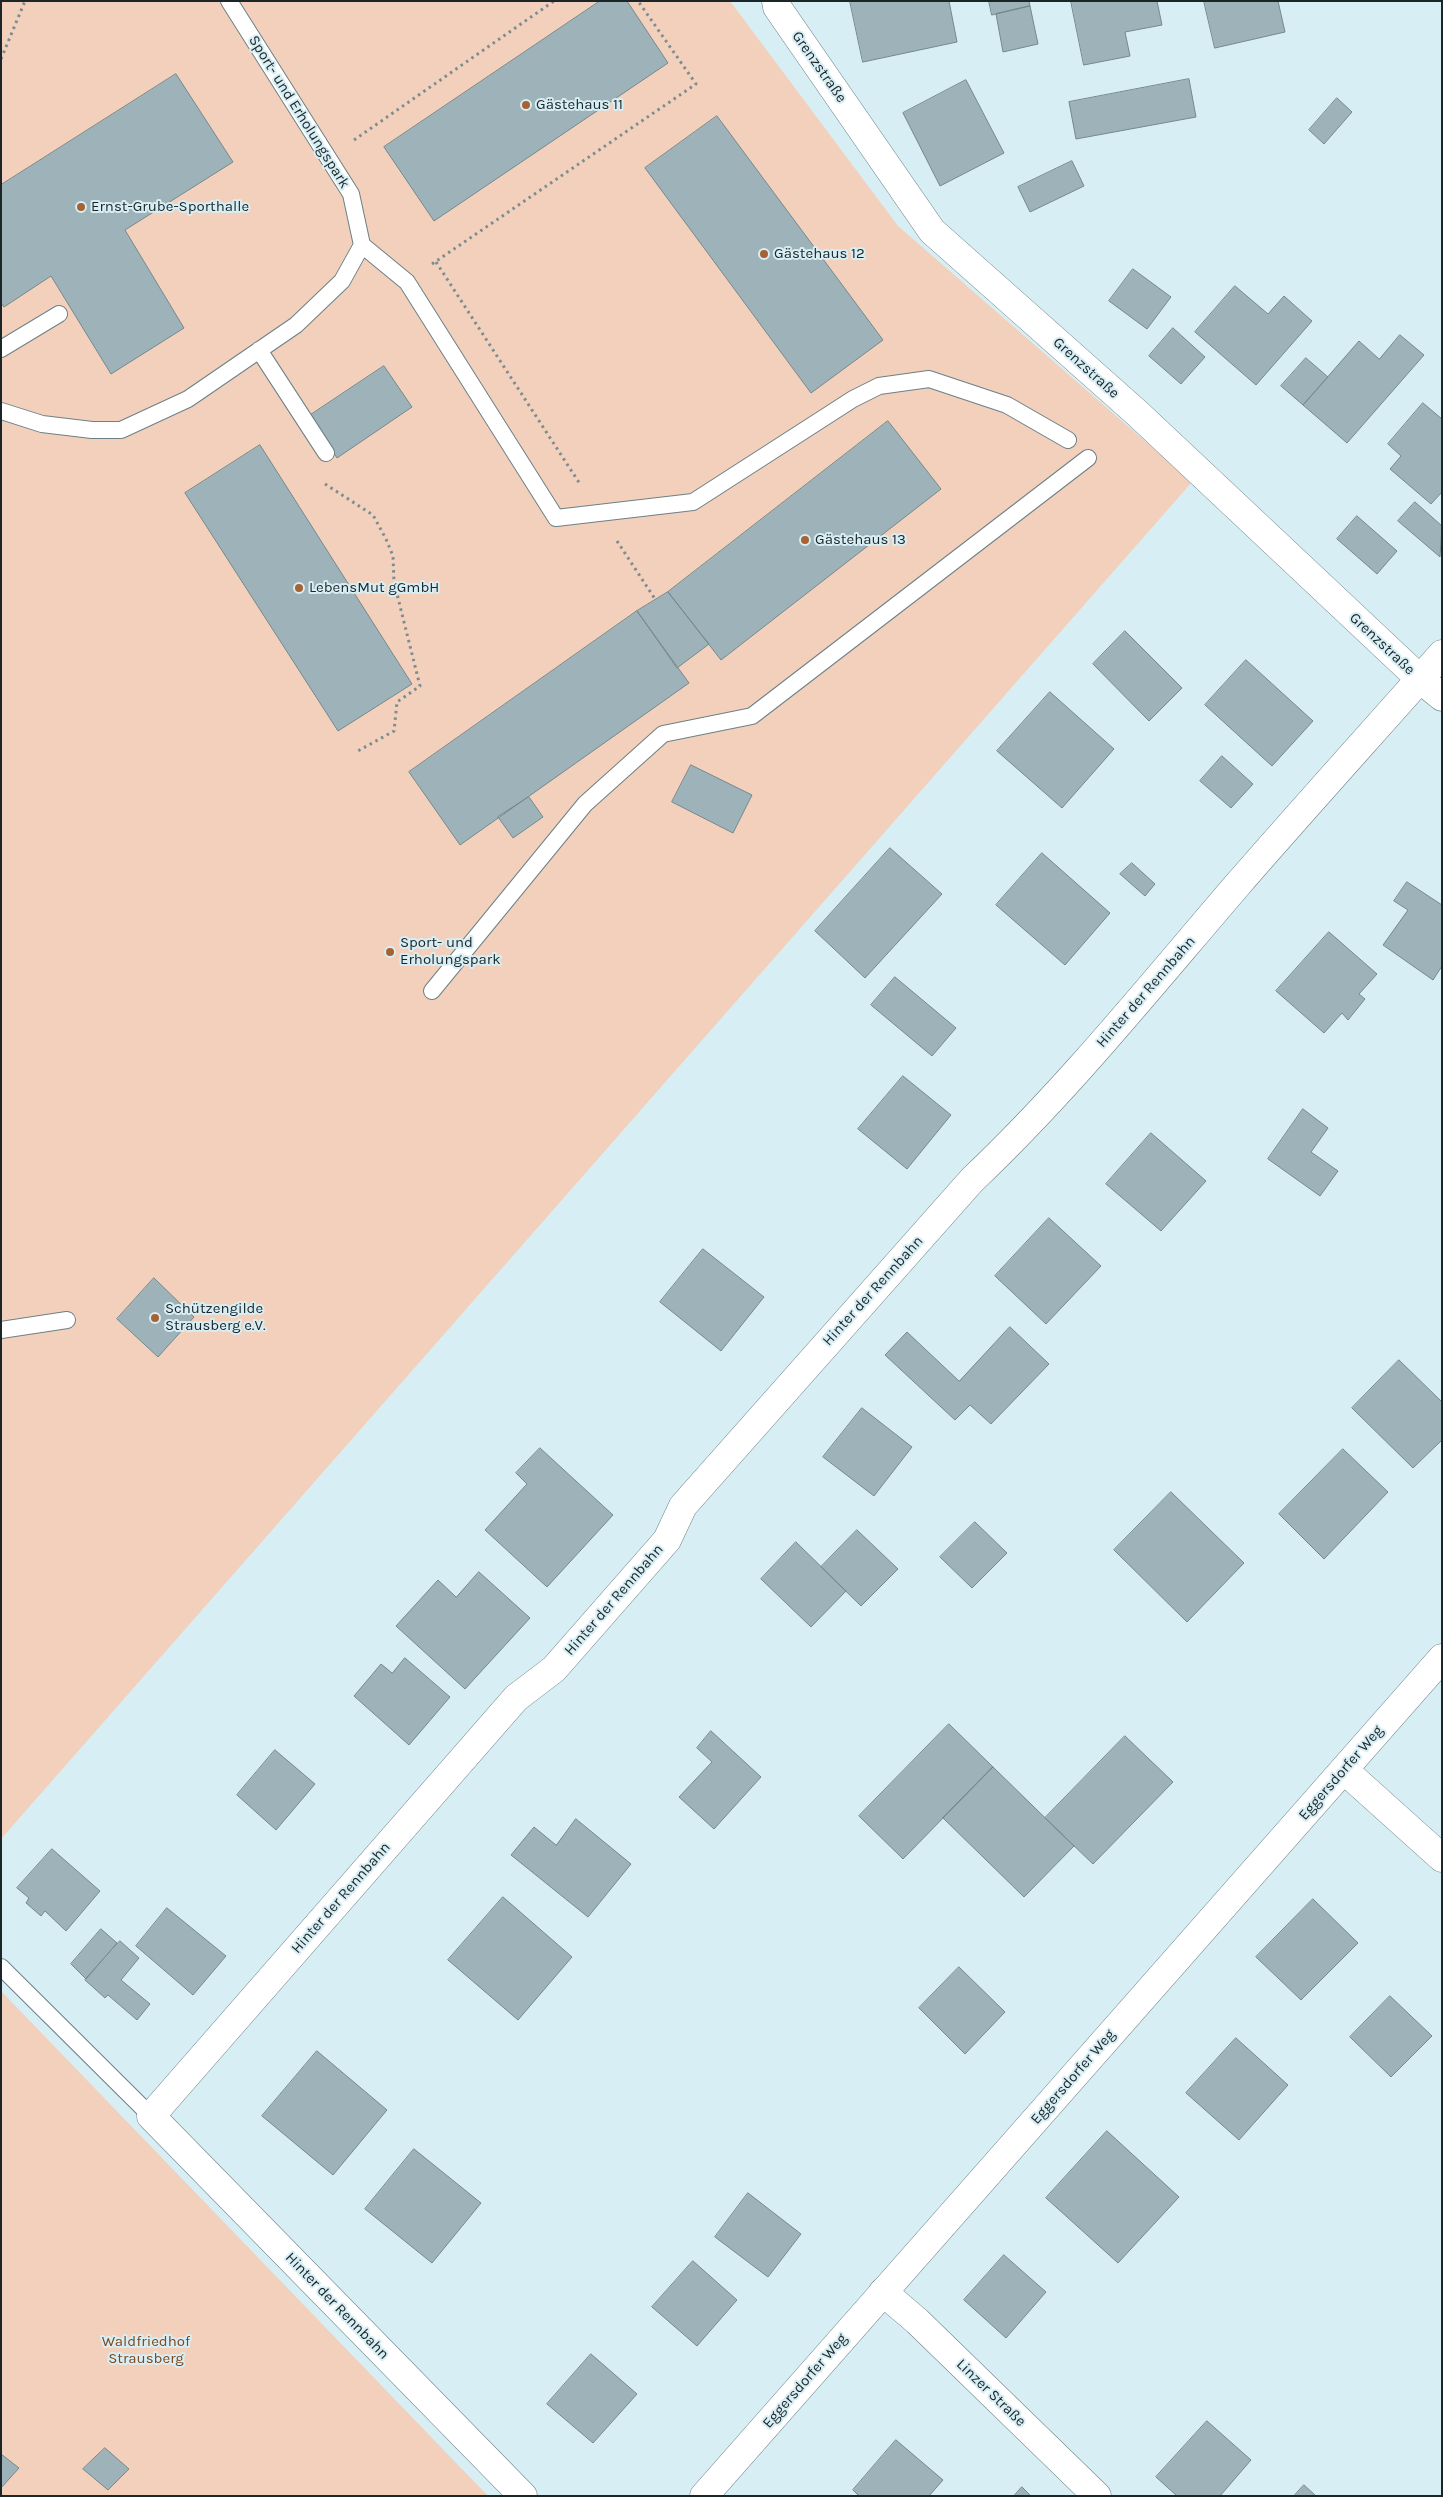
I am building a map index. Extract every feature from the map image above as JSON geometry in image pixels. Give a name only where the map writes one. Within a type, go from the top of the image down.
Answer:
[{"type":"street","name":"Grenzstraße","points":[[776,1],[777,7],[932,231],[1137,413],[1420,679],[1442,697]]},
{"type":"street","name":"Hinter der Rennbahn","points":[[523,2496],[151,2116],[516,1698],[554,1669],[666,1540],[683,1506],[972,1180],[1024,1130],[1157,982],[1238,884],[1442,654]]},
{"type":"street","name":"Eggersdorfer Weg","points":[[704,2496],[1442,1658]]},
{"type":"street","points":[[1344,1770],[1442,1858]]},
{"type":"street","name":"Linzer Straße","points":[[883,2292],[917,2321],[1097,2496]]},
{"type":"lane","name":"Sport- und Erholungspark","points":[[229,1],[351,194],[362,245]]},
{"type":"lane","points":[[1,411],[42,424],[92,430],[121,430],[188,399],[296,325],[342,281],[362,245],[407,282],[556,518],[693,502],[853,399],[879,386],[909,381],[929,379],[1007,405],[1068,440]]},
{"type":"lane","points":[[1,349],[59,314]]},
{"type":"lane","points":[[259,350],[326,453]]},
{"type":"lane","points":[[432,991],[585,804],[663,734],[752,716],[1088,458]]},
{"type":"lane","points":[[1,1330],[66,1320]]},
{"type":"lane","points":[[1,1967],[151,2116]]},
{"type":"path","points":[[1,59],[25,1]]},
{"type":"path","points":[[328,157],[554,1]]},
{"type":"path","points":[[407,282],[696,84],[638,1]]},
{"type":"path","points":[[436,262],[539,421]]},
{"type":"path","points":[[320,478],[325,485],[373,514],[386,539],[393,556],[394,582],[420,686],[397,702],[394,731],[356,752]]},
{"type":"green space","name":"Sport- und Erholungspark","points":[[1,1],[730,1],[898,226],[1192,482],[1,1839]]},
{"type":"green space","name":"Waldfriedhof Strausberg","points":[[1,1991],[488,2496],[1,2496]]},
{"type":"building","name":"Gästehaus 11","points":[[600,1],[627,1],[668,63],[434,221],[384,147]]},
{"type":"building","points":[[850,1],[949,1],[957,42],[863,62]]},
{"type":"building","points":[[989,1],[1029,1],[1030,6],[992,15]]},
{"type":"building","points":[[1071,1],[1157,1],[1162,25],[1125,32],[1130,56],[1084,65]]},
{"type":"building","points":[[1204,1],[1278,1],[1285,32],[1215,48]]},
{"type":"building","points":[[1030,6],[1038,44],[1003,52],[996,14]]},
{"type":"building","name":"Ernst-Grube-Sporthalle","points":[[176,74],[233,162],[125,230],[184,328],[111,374],[51,276],[4,307],[1,303],[1,185]]},
{"type":"building","points":[[1189,79],[1196,117],[1076,139],[1069,102]]},
{"type":"building","points":[[966,80],[1004,153],[940,186],[903,113]]},
{"type":"building","points":[[1337,98],[1352,112],[1324,144],[1309,130]]},
{"type":"building","name":"Gästehaus 12","points":[[717,116],[883,340],[811,393],[645,168]]},
{"type":"building","points":[[1072,161],[1084,186],[1030,212],[1018,187]]},
{"type":"building","points":[[1133,269],[1171,297],[1147,329],[1109,301]]},
{"type":"building","points":[[1235,286],[1268,314],[1284,296],[1312,321],[1256,385],[1195,332]]},
{"type":"building","points":[[1173,328],[1205,357],[1181,384],[1149,356]]},
{"type":"building","points":[[1400,335],[1424,355],[1347,443],[1303,405],[1359,341],[1379,359]]},
{"type":"building","points":[[1306,358],[1328,377],[1303,405],[1281,386]]},
{"type":"building","points":[[384,366],[412,407],[337,458],[309,416]]},
{"type":"building","points":[[1423,403],[1442,419],[1442,492],[1431,504],[1390,469],[1401,456],[1388,444]]},
{"type":"building","name":"Gästehaus 13","points":[[888,421],[941,489],[721,660],[668,592]]},
{"type":"building","name":"LebensMut gGmbH","points":[[260,445],[412,684],[338,731],[185,493]]},
{"type":"building","points":[[1415,502],[1442,526],[1440,557],[1398,521]]},
{"type":"building","points":[[1357,516],[1397,551],[1377,574],[1337,539]]},
{"type":"building","points":[[668,592],[709,644],[677,668],[637,611]]},
{"type":"building","points":[[637,611],[689,683],[460,845],[409,772]]},
{"type":"building","points":[[1125,631],[1182,688],[1149,721],[1093,664]]},
{"type":"building","points":[[1246,660],[1313,721],[1272,766],[1205,705]]},
{"type":"building","points":[[1050,692],[1114,749],[1062,808],[997,751]]},
{"type":"building","points":[[1222,756],[1253,784],[1231,808],[1200,781]]},
{"type":"building","points":[[691,765],[752,795],[733,833],[672,802]]},
{"type":"building","points":[[529,797],[543,817],[513,838],[498,817]]},
{"type":"building","points":[[890,848],[942,894],[865,978],[815,931]]},
{"type":"building","points":[[1042,853],[1110,913],[1065,965],[996,905]]},
{"type":"building","points":[[1132,863],[1155,884],[1145,896],[1120,874]]},
{"type":"building","points":[[1407,882],[1442,905],[1442,966],[1433,980],[1383,945],[1408,910],[1394,901]]},
{"type":"building","points":[[1329,932],[1377,974],[1359,994],[1365,999],[1348,1020],[1342,1013],[1324,1033],[1276,991]]},
{"type":"building","points":[[895,977],[956,1028],[932,1056],[871,1005]]},
{"type":"building","points":[[903,1076],[951,1115],[907,1169],[858,1129]]},
{"type":"building","points":[[1303,1109],[1328,1128],[1311,1152],[1338,1171],[1320,1196],[1268,1159]]},
{"type":"building","points":[[1151,1133],[1206,1181],[1161,1231],[1106,1184]]},
{"type":"building","points":[[1049,1218],[1101,1266],[1046,1324],[995,1276]]},
{"type":"building","points":[[703,1249],[764,1297],[721,1351],[660,1302]]},
{"type":"building","name":"Schützengilde Strausberg e.V.","points":[[154,1278],[194,1317],[158,1357],[117,1319]]},
{"type":"building","points":[[1010,1327],[1049,1364],[991,1424],[970,1405],[955,1420],[885,1355],[907,1332],[959,1381]]},
{"type":"building","points":[[1399,1360],[1442,1402],[1442,1440],[1413,1468],[1352,1408]]},
{"type":"building","points":[[862,1408],[912,1447],[874,1496],[823,1457]]},
{"type":"building","points":[[540,1448],[613,1515],[547,1587],[485,1530],[527,1484],[516,1473]]},
{"type":"building","points":[[1343,1449],[1388,1492],[1324,1559],[1279,1514]]},
{"type":"building","points":[[1171,1492],[1244,1563],[1187,1622],[1114,1550]]},
{"type":"building","points":[[975,1522],[1007,1553],[972,1588],[940,1557]]},
{"type":"building","points":[[857,1530],[898,1569],[861,1606],[821,1567]]},
{"type":"building","points":[[796,1542],[846,1591],[811,1627],[761,1579]]},
{"type":"building","points":[[479,1572],[530,1618],[465,1689],[396,1626],[438,1580],[456,1597]]},
{"type":"building","points":[[405,1658],[450,1697],[409,1745],[354,1696],[381,1664],[392,1673]]},
{"type":"building","points":[[949,1724],[993,1767],[903,1859],[859,1816]]},
{"type":"building","points":[[711,1731],[761,1777],[714,1829],[679,1797],[712,1762],[697,1748]]},
{"type":"building","points":[[1125,1736],[1173,1782],[1093,1864],[1045,1818]]},
{"type":"building","points":[[275,1750],[315,1784],[276,1830],[237,1795]]},
{"type":"building","points":[[993,1767],[1074,1846],[1024,1897],[943,1818]]},
{"type":"building","points":[[576,1819],[631,1864],[588,1917],[511,1855],[534,1827],[556,1845]]},
{"type":"building","points":[[52,1849],[100,1891],[66,1931],[45,1911],[41,1916],[26,1903],[29,1898],[17,1888]]},
{"type":"building","points":[[503,1897],[572,1957],[518,2020],[448,1960]]},
{"type":"building","points":[[1313,1899],[1358,1943],[1301,2000],[1256,1957]]},
{"type":"building","points":[[167,1908],[226,1956],[193,1995],[136,1946]]},
{"type":"building","points":[[101,1929],[117,1943],[86,1979],[71,1964]]},
{"type":"building","points":[[120,1941],[139,1958],[121,1980],[150,2004],[137,2020],[108,1995],[105,1998],[85,1980]]},
{"type":"building","points":[[959,1967],[1005,2012],[965,2054],[919,2008]]},
{"type":"building","points":[[1390,1996],[1432,2036],[1391,2077],[1350,2037]]},
{"type":"building","points":[[1236,2038],[1288,2085],[1239,2140],[1186,2093]]},
{"type":"building","points":[[317,2051],[387,2110],[333,2175],[262,2116]]},
{"type":"building","points":[[1107,2131],[1179,2197],[1118,2263],[1046,2198]]},
{"type":"building","points":[[414,2149],[481,2203],[432,2263],[365,2209]]},
{"type":"building","points":[[748,2193],[801,2234],[768,2277],[715,2237]]},
{"type":"building","points":[[1004,2255],[1046,2292],[1006,2338],[964,2300]]},
{"type":"building","points":[[693,2261],[737,2300],[697,2346],[652,2307]]},
{"type":"building","points":[[591,2354],[637,2394],[593,2443],[547,2404]]},
{"type":"building","points":[[1207,2421],[1251,2460],[1220,2496],[1177,2496],[1156,2477]]},
{"type":"building","points":[[896,2440],[943,2480],[929,2496],[859,2496],[853,2490]]},
{"type":"building","points":[[105,2448],[129,2469],[108,2490],[83,2469]]},
{"type":"building","points":[[1,2454],[19,2468],[1,2488]]},
{"type":"building","points":[[1304,2485],[1316,2496],[1294,2496]]},
{"type":"building","points":[[1022,2487],[1031,2496],[1014,2496]]},
{"type":"place","name":"Gästehaus 11","points":[[526,105]]},
{"type":"place","name":"Ernst-Grube-Sporthalle","points":[[81,207]]},
{"type":"place","name":"Gästehaus 12","points":[[764,254]]},
{"type":"place","name":"Gästehaus 13","points":[[805,540]]},
{"type":"place","name":"LebensMut gGmbH","points":[[299,588]]},
{"type":"place","name":"Sport- und Erholungspark","points":[[390,952]]},
{"type":"place","name":"Schützengilde Strausberg e.V.","points":[[155,1318]]}]
